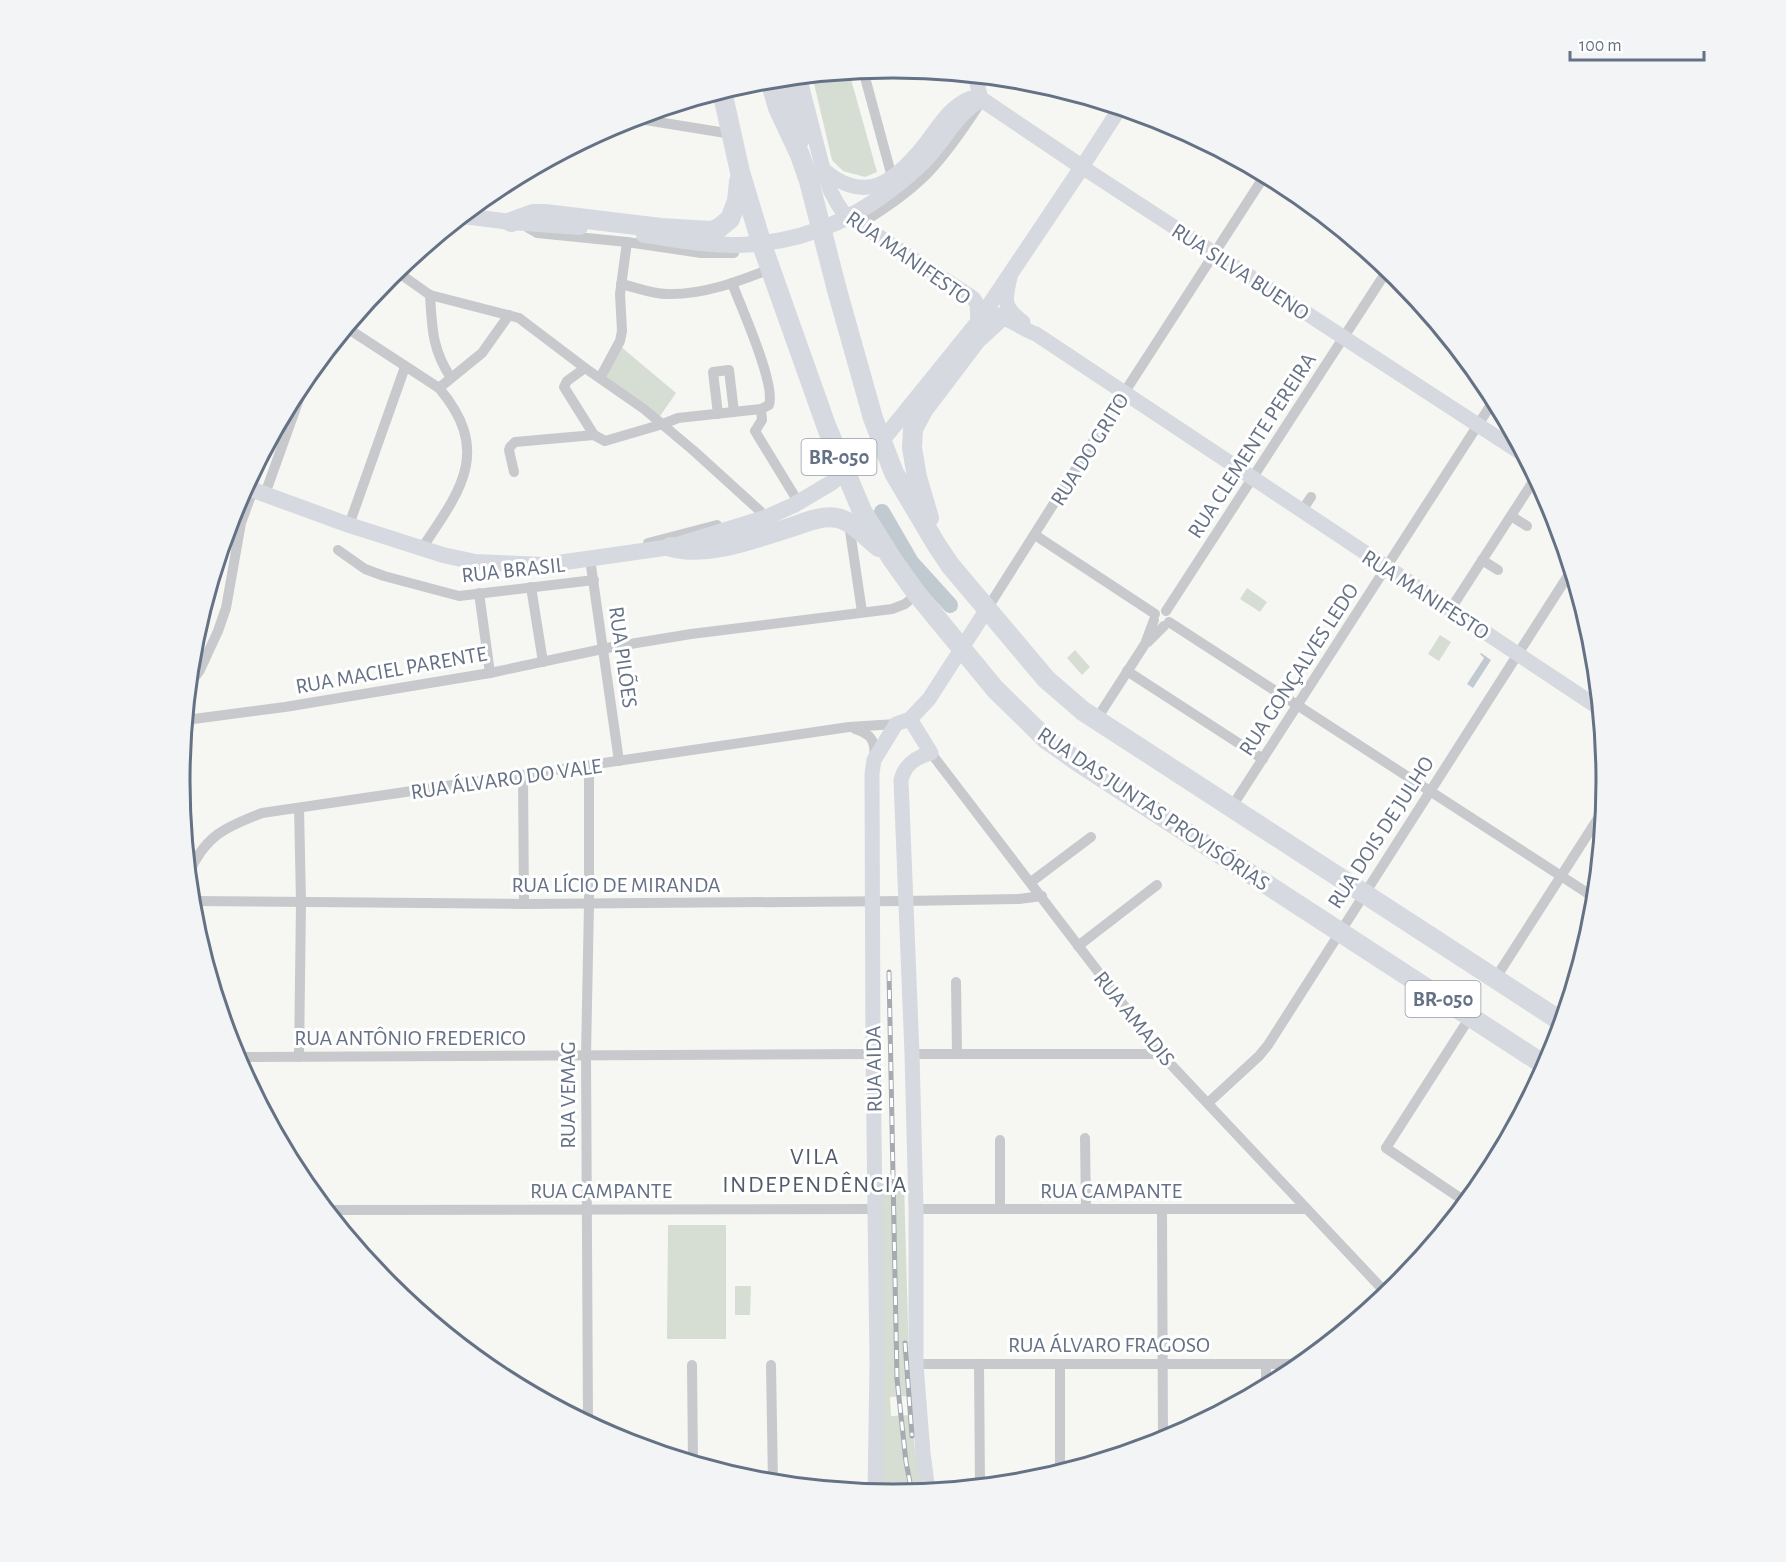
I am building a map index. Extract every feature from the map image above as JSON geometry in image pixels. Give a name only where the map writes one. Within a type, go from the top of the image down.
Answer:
[{"type":"highway","name":"RUA DAS JUNTAS PROVISÓRIAS","points":[[791,86],[801,155],[873,418],[894,473],[936,544],[984,614],[1046,679],[1096,720],[1232,808],[1361,898],[1555,1017]]},
{"type":"highway","name":"RUA DAS JUNTAS PROVISÓRIAS","points":[[773,89],[778,108],[801,155]]},
{"type":"highway","name":"RUA DAS JUNTAS PROVISÓRIAS","points":[[724,99],[740,172],[760,240],[827,428],[858,501],[892,559],[917,594],[966,643],[1016,711],[1052,744],[1342,927],[1470,1017],[1537,1061]]},
{"type":"highway","points":[[521,223],[533,214],[545,214],[661,228],[711,231],[725,224],[734,211],[740,172]]},
{"type":"highway","points":[[936,544],[917,477],[912,448],[913,429],[923,410],[976,340],[1001,317]]},
{"type":"highway","points":[[671,547],[688,551],[703,550],[757,538],[829,517],[849,524],[892,559]]},
{"type":"main road","points":[[977,83],[981,99]]},
{"type":"main road","name":"RUA MANIFESTO","points":[[801,84],[823,170],[843,212],[973,298],[977,304],[977,324]]},
{"type":"main road","points":[[823,170],[839,182],[849,186],[861,189],[872,188],[892,177],[912,160],[953,109],[971,98],[981,99]]},
{"type":"main road","points":[[473,217],[580,227],[687,241],[738,245],[766,243],[808,233],[854,215],[884,197],[924,162],[962,113],[981,99]]},
{"type":"main road","name":"RUA SILVA BUENO","points":[[981,99],[1511,447]]},
{"type":"main road","points":[[255,490],[349,525],[443,555],[475,562],[511,565],[544,566],[671,547],[765,518],[794,505],[831,483],[874,448],[889,432],[977,324],[1116,114]]},
{"type":"main road","name":"RUA MANIFESTO","points":[[1010,277],[1006,306],[1036,334]]},
{"type":"main road","name":"RUA MANIFESTO","points":[[977,324],[987,318],[1001,317],[1036,334],[1591,703]]},
{"type":"main road","name":"RUA DO GRITO","points":[[903,722],[923,707],[935,692],[984,614]]},
{"type":"main road","name":"RUA AMADIS","points":[[903,722],[931,753]]},
{"type":"main road","name":"RUA AIDA","points":[[875,1483],[877,1364],[872,789],[874,760],[903,722]]},
{"type":"main road","name":"RUA AIDA","points":[[927,1483],[922,1453],[916,1364],[916,1209],[901,780],[905,768],[917,758],[931,753]]},
{"type":"street","points":[[865,79],[892,177]]},
{"type":"street","points":[[860,224],[892,204],[926,175],[958,136],[981,99]]},
{"type":"street","points":[[652,121],[732,134]]},
{"type":"street","name":"RUA DO GRITO","points":[[984,614],[1261,182]]},
{"type":"street","points":[[521,223],[537,233],[627,242],[701,253],[740,253],[750,250],[760,240]]},
{"type":"street","points":[[600,378],[620,341],[622,331],[621,284],[627,242]]},
{"type":"street","points":[[621,284],[664,294],[700,292],[732,284],[770,269]]},
{"type":"street","points":[[404,276],[430,295],[519,318],[663,424],[760,511]]},
{"type":"street","name":"RUA CLEMENTE PEREIRA","points":[[1096,720],[1383,278]]},
{"type":"street","points":[[585,368],[567,381],[564,387],[596,436],[605,441],[678,418],[761,409],[769,405],[770,391],[758,351],[732,284]]},
{"type":"street","points":[[430,295],[434,344],[438,358],[451,378]]},
{"type":"street","points":[[439,388],[482,353],[509,315]]},
{"type":"street","points":[[352,332],[439,388],[459,418],[466,441],[467,465],[460,487],[422,548]]},
{"type":"street","points":[[349,525],[405,367]]},
{"type":"street","points":[[718,414],[713,372],[729,370],[734,412]]},
{"type":"street","name":"RUA GONÇALVES LEDO","points":[[1232,808],[1489,408]]},
{"type":"street","points":[[761,409],[762,420],[755,431],[794,495]]},
{"type":"street","points":[[514,472],[509,450],[515,442],[596,436]]},
{"type":"street","points":[[199,671],[226,608],[241,523],[276,443]]},
{"type":"street","points":[[621,555],[633,548],[760,511],[823,480],[839,486],[858,501]]},
{"type":"street","points":[[1450,610],[1531,485]]},
{"type":"street","points":[[1301,512],[1311,497]]},
{"type":"street","points":[[1511,516],[1527,526]]},
{"type":"street","points":[[849,524],[862,612]]},
{"type":"street","points":[[1035,536],[1587,893]]},
{"type":"street","name":"RUA BRASIL","points":[[338,550],[365,569],[459,596],[594,580]]},
{"type":"street","name":"RUA PILÕES","points":[[590,559],[619,761]]},
{"type":"street","points":[[1482,560],[1498,570]]},
{"type":"street","name":"RUA DOIS DE JULHO","points":[[1208,1103],[1268,1045],[1566,579]]},
{"type":"street","points":[[531,587],[543,662]]},
{"type":"street","points":[[479,593],[490,672]]},
{"type":"street","name":"RUA MACIEL PARENTE","points":[[193,719],[285,707],[490,672],[691,634],[899,607],[917,594]]},
{"type":"street","points":[[1128,671],[1263,759]]},
{"type":"street","name":"RUA ÁLVARO DO VALE","points":[[195,862],[204,845],[223,829],[262,813],[903,722]]},
{"type":"street","points":[[849,728],[866,733],[870,737],[875,747],[874,760]]},
{"type":"street","name":"RUA AMADIS","points":[[931,753],[1161,1054],[1380,1287]]},
{"type":"street","name":"RUA VEMAG","points":[[588,1415],[586,1055],[589,767]]},
{"type":"street","points":[[523,776],[524,904]]},
{"type":"street","points":[[299,808],[301,902],[299,1057]]},
{"type":"street","points":[[1495,979],[1594,824]]},
{"type":"street","points":[[1031,882],[1091,837]]},
{"type":"street","points":[[1078,946],[1157,885]]},
{"type":"street","name":"RUA LÍCIO DE MIRANDA","points":[[201,901],[524,904],[905,901],[1019,899],[1042,896]]},
{"type":"street","points":[[956,982],[957,1054]]},
{"type":"street","points":[[1459,1198],[1386,1148],[1470,1017]]},
{"type":"street","name":"RUA ANTÔNIO FREDERICO","points":[[247,1057],[873,1054]]},
{"type":"street","points":[[912,1054],[1161,1054]]},
{"type":"street","points":[[1085,1138],[1086,1209]]},
{"type":"street","points":[[1000,1140],[1000,1209]]},
{"type":"street","name":"RUA CAMPANTE","points":[[336,1210],[875,1209]]},
{"type":"street","name":"RUA CAMPANTE","points":[[916,1209],[1305,1209]]},
{"type":"street","points":[[1162,1209],[1163,1430]]},
{"type":"street","name":"RUA ÁLVARO FRAGOSO","points":[[916,1364],[1287,1364]]},
{"type":"street","points":[[979,1364],[980,1478]]},
{"type":"street","points":[[1266,1364],[1266,1377]]},
{"type":"street","points":[[692,1365],[693,1455]]},
{"type":"street","points":[[771,1365],[772,1473]]},
{"type":"street","points":[[1060,1365],[1060,1463]]},
{"type":"shaded area","points":[[851,80],[877,172],[865,177],[843,171],[832,160],[814,83]]},
{"type":"shaded area","points":[[620,346],[676,393],[658,419],[601,378]]},
{"type":"shaded area","points":[[1247,588],[1267,602],[1260,612],[1240,599]]},
{"type":"shaded area","points":[[1440,635],[1451,642],[1439,661],[1428,654]]},
{"type":"shaded area","points":[[1075,650],[1090,667],[1082,675],[1067,658]]},
{"type":"shaded area","points":[[1481,653],[1491,660],[1473,688],[1467,684],[1484,658]]},
{"type":"shaded area","points":[[904,1183],[910,1396],[890,1397],[891,1416],[911,1415],[921,1483],[879,1483],[880,1387],[884,1381],[881,1184]]},
{"type":"shaded area","points":[[668,1225],[726,1225],[726,1339],[667,1339]]},
{"type":"shaded area","points":[[735,1286],[751,1286],[750,1315],[735,1315]]},
{"type":"waterway","points":[[882,512],[911,562],[950,605]]},
{"type":"railway","points":[[889,972],[897,1379],[910,1483]]},
{"type":"railway","points":[[905,1343],[912,1436]]},
{"type":"district","name":"VILA INDEPENDÊNCIA","points":[[815,1170]]}]
